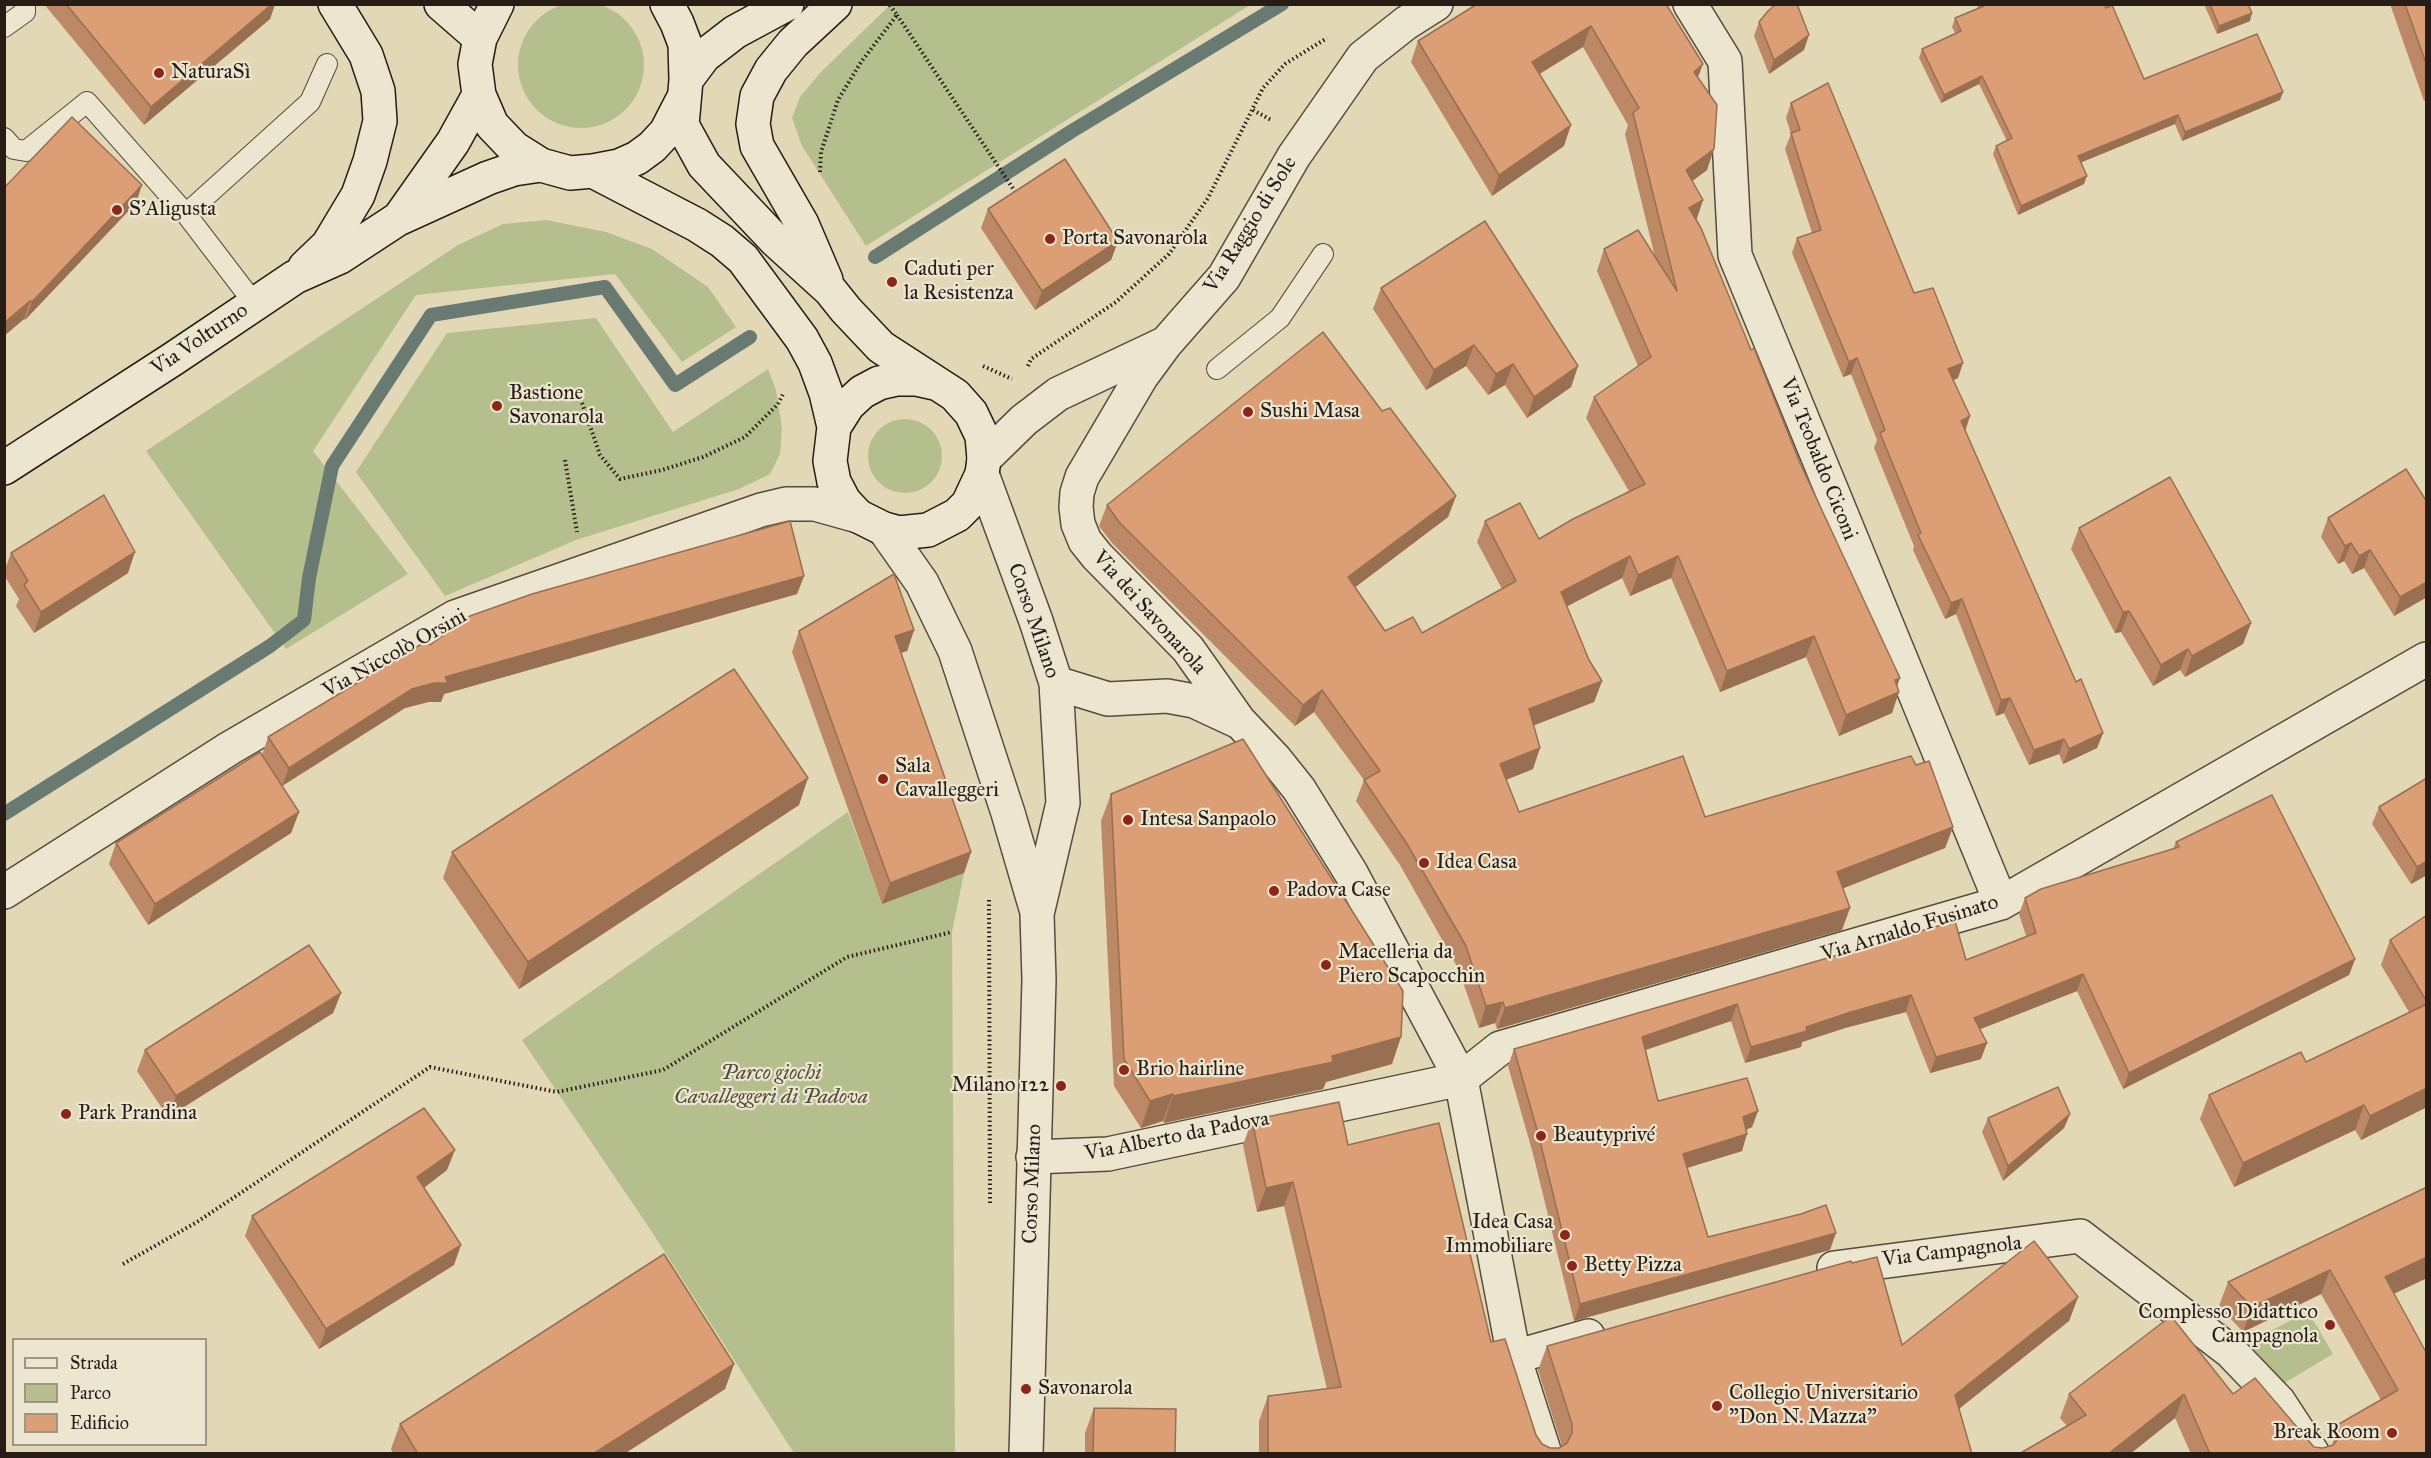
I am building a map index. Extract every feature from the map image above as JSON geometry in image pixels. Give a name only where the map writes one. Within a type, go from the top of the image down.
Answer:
[{"type":"street","points":[[295,277],[328,245],[358,195],[380,122],[378,91],[366,55],[335,4]]},
{"type":"street","points":[[441,4],[480,38]]},
{"type":"street","points":[[497,4],[480,38],[475,64],[479,95],[492,124],[514,148],[541,165],[570,172],[593,171],[619,166],[637,158],[652,147],[671,124],[685,89],[704,56],[735,32],[788,4]]},
{"type":"street","points":[[667,4],[678,23],[685,44],[682,125],[704,165],[775,240],[830,290],[881,347],[955,395],[971,413],[982,436],[983,467],[968,504],[943,525],[928,531],[899,534],[871,523],[844,501],[834,482],[830,461],[834,426],[848,405],[862,392],[879,383],[907,379],[934,383]]},
{"type":"street","points":[[830,290],[802,224],[757,146],[753,124],[757,96],[771,70],[793,43],[835,4]]},
{"type":"street","name":"Via Raggio di Sole","points":[[983,467],[1024,420],[1058,394],[1166,343],[1224,277],[1294,156],[1363,57],[1406,23],[1436,4]]},
{"type":"street","name":"Via Teobaldo Ciconi","points":[[1690,4],[1725,61],[1735,255],[2001,903]]},
{"type":"street","name":"Via Volturno","points":[[398,219],[453,142],[479,95]]},
{"type":"street","name":"Via Volturno","points":[[4,468],[295,277],[340,257],[398,219],[488,178],[514,169],[541,165]]},
{"type":"street","points":[[593,171],[697,225],[722,241],[743,259],[802,339],[815,363],[826,393],[834,426]]},
{"type":"street","name":"Via dei Savonarola","points":[[1166,343],[1141,376],[1082,477],[1077,493],[1078,524],[1085,541],[1097,556],[1188,649],[1239,722],[1275,759],[1299,789],[1351,873],[1461,1079],[1514,1357],[1545,1454]]},
{"type":"street","name":"Corso Milano","points":[[983,467],[1056,684],[1063,803],[1037,914]]},
{"type":"street","name":"Via Niccolò Orsini","points":[[4,892],[230,748],[455,617],[760,510],[786,504],[815,504],[871,523]]},
{"type":"street","name":"Corso Milano","points":[[871,523],[922,583],[955,651],[1008,813],[1037,914],[1039,980],[1026,1454]]},
{"type":"street","name":"Via Arnaldo Fusinato","points":[[1461,1079],[1500,1048],[2001,903],[2427,660]]},
{"type":"street","name":"Via dei Savonarola","points":[[1056,684],[1108,699],[1167,696],[1194,701],[1239,722]]},
{"type":"street","name":"Via Alberto da Padova","points":[[1033,1157],[1108,1154],[1461,1079]]},
{"type":"street","name":"Via Campagnola","points":[[1808,1276],[1842,1266],[2080,1236],[2231,1352],[2279,1402],[2313,1454]]},
{"type":"street","points":[[1514,1357],[1616,1329]]},
{"type":"lane","points":[[4,27],[25,8]]},
{"type":"lane","points":[[186,214],[310,102],[327,64]]},
{"type":"lane","points":[[4,138],[14,149],[26,151],[87,102],[186,214],[254,303]]},
{"type":"lane","points":[[1217,369],[1280,318],[1323,254]]},
{"type":"path","points":[[890,4],[1022,201]]},
{"type":"path","points":[[820,176],[821,152],[838,100],[861,63],[897,15]]},
{"type":"path","points":[[1026,376],[1031,359],[1116,302],[1169,254],[1208,198],[1263,88],[1285,63],[1333,34]]},
{"type":"path","points":[[972,362],[1017,381]]},
{"type":"path","points":[[582,403],[600,455],[620,478],[662,470],[703,457],[745,436],[778,404],[788,382]]},
{"type":"path","points":[[565,460],[578,542]]},
{"type":"path","points":[[989,897],[990,1212]]},
{"type":"path","points":[[123,1264],[197,1222],[430,1067],[557,1092],[663,1070],[847,957],[952,932]]},
{"type":"green space","points":[[581,2],[605,7],[626,20],[639,41],[644,65],[639,89],[626,110],[605,123],[581,128],[557,123],[536,110],[523,89],[518,65],[523,41],[536,20],[557,7]]},
{"type":"green space","points":[[890,5],[1250,5],[866,246],[802,146],[792,118],[800,97],[820,73]]},
{"type":"green space","points":[[546,220],[606,232],[652,249],[708,287],[736,327],[682,362],[615,274],[416,295],[313,451],[408,574],[286,649],[146,451],[458,245],[503,224]]},
{"type":"green space","points":[[596,318],[673,432],[768,369],[776,390],[782,428],[780,454],[770,474],[739,489],[576,540],[445,596],[356,472],[447,333]]},
{"type":"green space","points":[[905,419],[919,422],[931,430],[939,442],[942,456],[939,470],[931,482],[919,490],[905,493],[891,490],[879,482],[871,470],[868,456],[871,442],[879,430],[891,422]]},
{"type":"green space","name":"Parco giochi Cavalleggeri di Padova","points":[[848,812],[882,904],[964,873],[952,932],[955,1453],[794,1453],[650,1229],[522,1040]]},
{"type":"green space","points":[[2308,1311],[2333,1354],[2281,1385],[2248,1343]]},
{"type":"building","points":[[66,4],[272,4],[151,107]]},
{"type":"building","points":[[1477,4],[1666,4],[1703,64],[1694,72],[1717,105],[1714,149],[1686,170],[1703,200],[1689,208],[1701,228],[1751,350],[1754,348],[1800,463],[1900,678],[1895,680],[1899,692],[1846,715],[1814,636],[1727,671],[1678,556],[1638,575],[1630,556],[1561,592],[1589,660],[1602,681],[1529,709],[1540,748],[1500,764],[1519,812],[1683,756],[1705,817],[1911,756],[1916,765],[1929,761],[1953,827],[1837,872],[1850,908],[1505,1008],[1503,1002],[1486,1006],[1466,946],[1407,844],[1364,780],[1380,771],[1322,690],[1303,705],[1119,522],[1107,505],[1323,332],[1382,411],[1390,408],[1456,496],[1348,577],[1385,631],[1413,617],[1422,633],[1516,581],[1485,521],[1520,503],[1539,539],[1573,519],[1645,484],[1594,397],[1651,357],[1604,249],[1638,230],[1677,291],[1633,113],[1639,108],[1591,26],[1532,62],[1571,125],[1499,175],[1418,41]]},
{"type":"building","points":[[1776,4],[1797,4],[1809,35],[1774,60],[1759,22]]},
{"type":"building","points":[[1984,4],[2105,4],[2106,8],[2112,5],[2144,79],[2257,34],[2283,92],[2185,132],[2178,115],[2078,156],[2087,176],[2021,206],[1996,146],[2012,138],[1982,76],[1944,95],[1922,49],[1961,31],[1955,18],[1984,6]]},
{"type":"building","points":[[2210,4],[2248,4],[2252,13],[2219,26]]},
{"type":"building","points":[[2405,4],[2427,4],[2427,66]]},
{"type":"building","points":[[1828,83],[1914,293],[1933,288],[1963,363],[1948,369],[1970,416],[1961,421],[2076,682],[2081,679],[2103,733],[2069,749],[2064,739],[2034,750],[2010,698],[2001,700],[1962,599],[1951,603],[1918,535],[1921,533],[1880,433],[1885,430],[1857,358],[1849,362],[1797,238],[1821,230],[1791,133],[1800,130],[1791,103]]},
{"type":"building","points":[[72,117],[142,185],[32,302],[30,301],[4,323],[4,188]]},
{"type":"building","name":"Porta Savonarola","points":[[1065,159],[1118,241],[1042,291],[988,209]]},
{"type":"building","points":[[1485,221],[1578,366],[1534,397],[1513,364],[1496,374],[1474,345],[1434,370],[1381,288]]},
{"type":"building","points":[[2406,469],[2427,502],[2427,582],[2400,597],[2370,550],[2359,556],[2351,543],[2345,546],[2328,518]]},
{"type":"building","points":[[2170,477],[2251,623],[2192,656],[2188,649],[2161,665],[2129,611],[2123,612],[2079,528]]},
{"type":"building","points":[[104,495],[135,552],[41,612],[24,585],[28,581],[11,553]]},
{"type":"building","points":[[790,521],[804,576],[445,677],[448,683],[434,683],[412,689],[289,768],[268,737],[428,640],[430,645],[470,616],[532,594]]},
{"type":"building","name":"Sala Cavalleggeri","points":[[894,574],[914,630],[895,636],[971,852],[890,883],[799,631]]},
{"type":"building","points":[[734,669],[808,778],[528,962],[452,852]]},
{"type":"building","points":[[1243,739],[1403,991],[1401,1037],[1332,1056],[1333,1062],[1173,1096],[1173,1094],[1150,1101],[1124,1059],[1111,794]]},
{"type":"building","points":[[260,752],[299,812],[155,904],[116,843]]},
{"type":"building","points":[[2427,778],[2427,861],[2417,867],[2379,807]]},
{"type":"building","points":[[2272,795],[2355,959],[2129,1073],[2083,974],[1974,1018],[1987,1043],[1936,1057],[1911,995],[1851,1012],[1806,1027],[1807,1031],[1751,1047],[1737,1004],[1642,1037],[1658,1101],[1747,1078],[1758,1111],[1743,1117],[1747,1134],[1683,1154],[1708,1237],[1801,1214],[1826,1205],[1836,1233],[1580,1304],[1539,1137],[1514,1049],[1955,921],[1966,960],[2036,933],[2025,898],[2041,889],[2179,847],[2176,842]]},
{"type":"building","points":[[2427,915],[2427,1002],[2390,940]]},
{"type":"building","points":[[309,945],[341,993],[176,1096],[145,1050]]},
{"type":"building","points":[[2427,1004],[2427,1088],[2370,1116],[2364,1105],[2243,1163],[2209,1095],[2301,1052],[2306,1062]]},
{"type":"building","points":[[2058,1087],[2070,1114],[2008,1166],[1988,1118]]},
{"type":"building","points":[[1339,1102],[1348,1145],[1439,1123],[1491,1342],[1505,1339],[1536,1435],[1542,1444],[1550,1448],[1559,1448],[1567,1443],[1572,1433],[1572,1424],[1547,1346],[1851,1261],[1852,1263],[1877,1257],[1902,1345],[2034,1241],[2078,1297],[1955,1395],[1972,1454],[1268,1454],[1268,1396],[1341,1387],[1293,1182],[1266,1188],[1252,1120]]},
{"type":"building","points":[[424,1108],[455,1150],[417,1177],[461,1245],[326,1329],[252,1216]]},
{"type":"building","points":[[2427,1187],[2427,1257],[2385,1277],[2427,1354],[2427,1454],[2210,1454],[2184,1394],[2108,1454],[2019,1454],[2086,1415],[2069,1394],[2171,1316],[2233,1394],[2255,1378],[2314,1447],[2323,1448],[2333,1445],[2339,1438],[2339,1424],[2398,1390],[2330,1270],[2252,1307],[2228,1282]]},
{"type":"building","points":[[664,1254],[734,1364],[593,1454],[418,1454],[400,1424]]},
{"type":"building","points":[[1094,1408],[1176,1409],[1175,1454],[1093,1454]]},
{"type":"waterway","points":[[875,257],[1072,131],[1282,4]]},
{"type":"waterway","points":[[4,814],[270,646],[304,620],[309,578],[332,466],[431,315],[605,287],[675,385],[750,337]]},
{"type":"place","name":"NaturaSì","points":[[159,73]]},
{"type":"place","name":"S'Aligusta","points":[[117,210]]},
{"type":"place","name":"Porta Savonarola","points":[[1050,239]]},
{"type":"place","name":"Caduti per la Resistenza","points":[[892,282]]},
{"type":"place","name":"Bastione Savonarola","points":[[497,406]]},
{"type":"place","name":"Sushi Masa","points":[[1248,412]]},
{"type":"place","name":"Sala Cavalleggeri","points":[[883,779]]},
{"type":"place","name":"Intesa Sanpaolo","points":[[1128,820]]},
{"type":"place","name":"Idea Casa","points":[[1424,863]]},
{"type":"place","name":"Padova Case","points":[[1274,891]]},
{"type":"place","name":"Macelleria da Piero Scapocchin","points":[[1326,965]]},
{"type":"place","name":"Brio hairline","points":[[1124,1070]]},
{"type":"place","name":"Milano 122","points":[[1061,1086]]},
{"type":"place","name":"Park Prandina","points":[[66,1114]]},
{"type":"place","name":"Beautyprivé","points":[[1541,1136]]},
{"type":"place","name":"Idea Casa Immobiliare","points":[[1565,1235]]},
{"type":"place","name":"Betty Pizza","points":[[1572,1266]]},
{"type":"place","name":"Complesso Didattico Campagnola","points":[[2330,1325]]},
{"type":"place","name":"Savonarola","points":[[1026,1389]]},
{"type":"place","name":"Collegio Universitario \"Don N. Mazza\"","points":[[1717,1406]]},
{"type":"place","name":"Break Room","points":[[2392,1433]]}]
